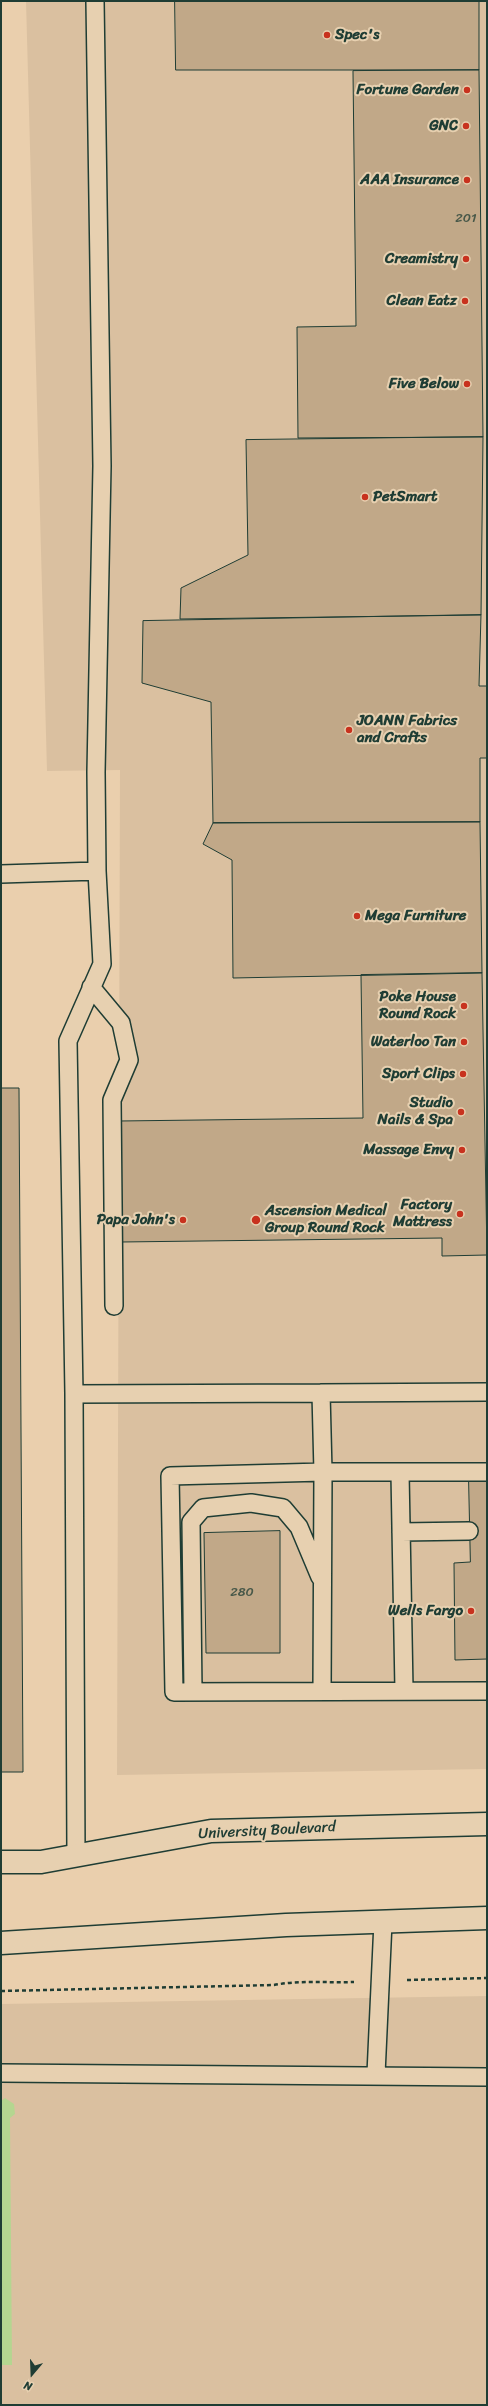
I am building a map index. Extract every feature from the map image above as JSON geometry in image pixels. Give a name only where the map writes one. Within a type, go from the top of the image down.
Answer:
[{"type":"main road","name":"University Boulevard","points":[[1,1862],[41,1862],[211,1831],[487,1824]]},
{"type":"main road","points":[[1,1943],[286,1925],[487,1918]]},
{"type":"lane","points":[[76,1856],[74,1394],[68,1041],[102,964],[97,872],[96,772],[102,466],[95,1]]},
{"type":"lane","points":[[1,874],[97,872]]},
{"type":"lane","points":[[91,987],[121,1023],[129,1060],[112,1100],[114,1306]]},
{"type":"lane","points":[[74,1394],[487,1392]]},
{"type":"lane","points":[[321,1393],[323,1472],[322,1691]]},
{"type":"lane","points":[[487,1472],[323,1472],[170,1476],[174,1692],[404,1690],[487,1692]]},
{"type":"lane","points":[[400,1473],[404,1690]]},
{"type":"lane","points":[[193,1692],[191,1522],[202,1508],[251,1503],[283,1508],[299,1527],[323,1582]]},
{"type":"lane","points":[[401,1532],[469,1531]]},
{"type":"lane","points":[[376,2074],[383,1922]]},
{"type":"lane","points":[[1,2073],[376,2074],[487,2076]]},
{"type":"path","points":[[1,1991],[274,1985],[296,1981],[321,1983],[487,1978]]},
{"type":"shaded area","points":[[26,1],[487,1],[487,1769],[117,1775],[120,770],[47,771]]},
{"type":"shaded area","points":[[487,1996],[487,2405],[1,2405],[1,2004]]},
{"type":"green space","points":[[5,2098],[14,2104],[15,2114],[10,2118],[12,2365],[1,2365],[1,2101]]},
{"type":"building","name":"Spec's","points":[[175,1],[479,1],[479,70],[176,70]]},
{"type":"building","points":[[479,70],[483,437],[298,438],[297,327],[356,326],[353,71]]},
{"type":"building","name":"PetSmart","points":[[483,437],[481,615],[180,619],[181,588],[248,555],[246,440]]},
{"type":"building","name":"JOANN Fabrics and Crafts","points":[[481,615],[479,686],[487,686],[487,758],[480,758],[480,822],[213,823],[211,702],[142,683],[143,621]]},
{"type":"building","name":"Mega Furniture","points":[[480,822],[482,973],[233,978],[232,860],[203,844],[213,823]]},
{"type":"building","points":[[482,973],[487,1255],[442,1256],[442,1238],[121,1242],[119,1121],[363,1118],[361,975]]},
{"type":"building","points":[[1,1088],[19,1088],[23,1772],[1,1772]]},
{"type":"building","name":"Wells Fargo","points":[[469,1481],[487,1481],[487,1659],[455,1660],[454,1563],[470,1562]]},
{"type":"building","points":[[280,1531],[280,1653],[206,1653],[204,1533]]},
{"type":"place","name":"Spec's","points":[[327,35]]},
{"type":"place","name":"Fortune Garden","points":[[467,90]]},
{"type":"place","name":"GNC","points":[[466,126]]},
{"type":"place","name":"AAA Insurance","points":[[467,180]]},
{"type":"place","name":"Creamistry","points":[[466,259]]},
{"type":"place","name":"Clean Eatz","points":[[465,301]]},
{"type":"place","name":"Five Below","points":[[467,384]]},
{"type":"place","name":"PetSmart","points":[[365,497]]},
{"type":"place","name":"JOANN Fabrics and Crafts","points":[[349,730]]},
{"type":"place","name":"Mega Furniture","points":[[357,916]]},
{"type":"place","name":"Poke House Round Rock","points":[[464,1006]]},
{"type":"place","name":"Waterloo Tan","points":[[464,1042]]},
{"type":"place","name":"Sport Clips","points":[[463,1074]]},
{"type":"place","name":"Studio Nails & Spa","points":[[461,1112]]},
{"type":"place","name":"Massage Envy","points":[[462,1150]]},
{"type":"place","name":"Factory Mattress","points":[[460,1214]]},
{"type":"place","name":"Papa John's","points":[[183,1220]]},
{"type":"place","name":"Ascension Medical Group Round Rock","points":[[256,1220]]},
{"type":"place","name":"Wells Fargo","points":[[471,1611]]}]
